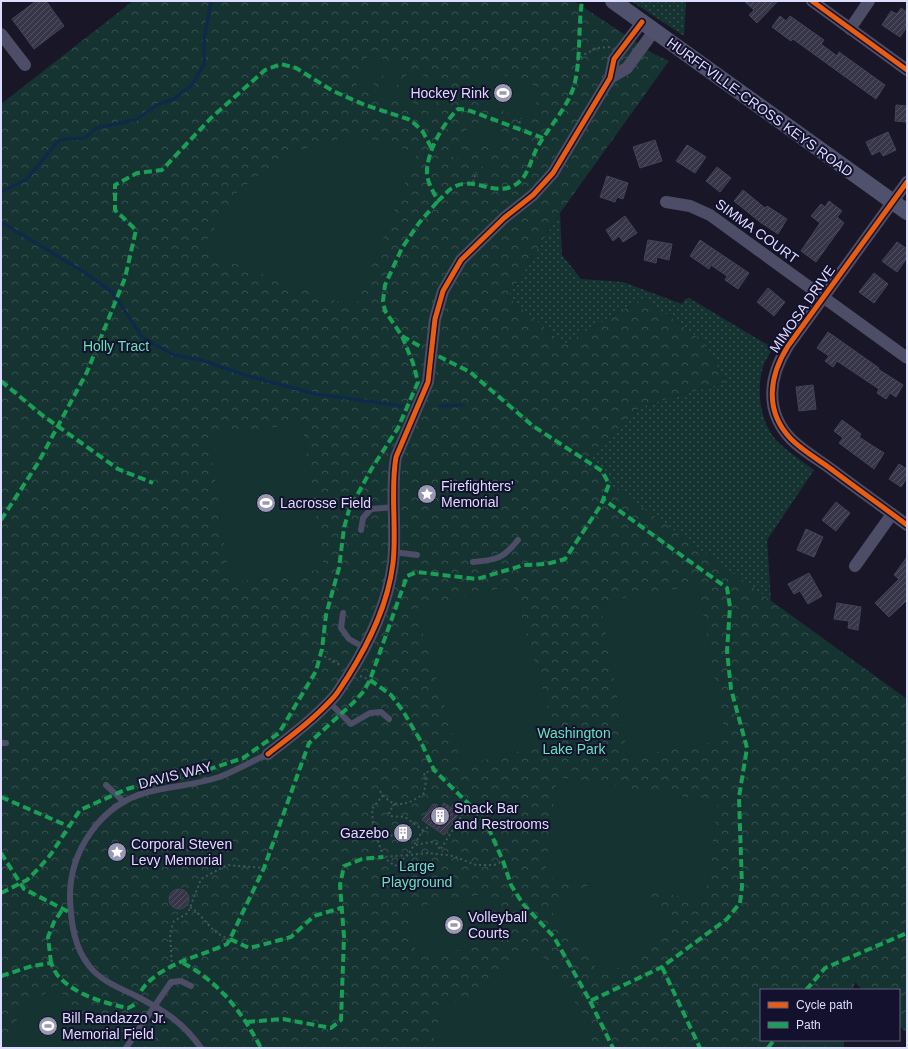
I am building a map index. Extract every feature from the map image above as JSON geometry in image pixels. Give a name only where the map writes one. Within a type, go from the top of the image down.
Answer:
[{"type":"main road","name":"HURFFVILLE-CROSS KEYS ROAD","points":[[613,1],[907,212]]},
{"type":"street","points":[[812,1],[907,70]]},
{"type":"street","points":[[850,29],[869,1]]},
{"type":"street","points":[[268,754],[307,723],[334,698],[365,648],[377,622],[388,590],[394,552],[394,469],[396,457],[428,382],[435,319],[443,291],[461,260],[504,218],[533,195],[553,173],[610,78],[614,59],[648,27]]},
{"type":"street","points":[[1,34],[25,65]]},
{"type":"street","name":"MIMOSA DRIVE","points":[[907,182],[786,350],[775,372],[772,394],[777,418],[786,432],[797,444],[907,525]]},
{"type":"street","name":"SIMMA COURT","points":[[666,202],[690,206],[710,215],[824,298]]},
{"type":"street","name":"MIMOSA DRIVE","points":[[824,298],[907,358]]},
{"type":"street","points":[[855,566],[892,514]]},
{"type":"lane","points":[[361,530],[363,518],[371,509],[395,507]]},
{"type":"lane","points":[[473,562],[492,561],[507,554],[518,540]]},
{"type":"lane","points":[[394,552],[417,555]]},
{"type":"lane","points":[[343,613],[341,628],[349,639],[365,648]]},
{"type":"lane","points":[[329,702],[351,724],[370,712],[380,712],[389,719]]},
{"type":"lane","name":"DAVIS WAY","points":[[201,1048],[191,1035],[173,1017],[112,984],[90,967],[76,942],[71,917],[70,893],[75,867],[82,844],[93,829],[107,814],[124,802],[146,792],[218,777],[268,754]]},
{"type":"lane","points":[[106,785],[124,802]]},
{"type":"lane","points":[[126,1048],[171,982],[181,981],[191,986]]},
{"type":"path","points":[[577,61],[597,48],[612,46]]},
{"type":"path","points":[[518,128],[521,118]]},
{"type":"path","points":[[473,182],[476,172]]},
{"type":"path","points":[[380,791],[388,802],[395,804],[410,802],[424,793],[426,781],[424,773],[434,770]]},
{"type":"path","points":[[383,795],[372,809],[376,839],[383,857],[395,866],[408,856],[423,830],[430,826]]},
{"type":"path","points":[[395,804],[389,812],[390,816],[405,817],[423,830]]},
{"type":"path","points":[[438,854],[469,804]]},
{"type":"path","points":[[376,839],[394,835]]},
{"type":"path","points":[[416,844],[431,842],[437,844],[440,850]]},
{"type":"path","points":[[383,857],[408,856],[428,853],[453,856],[476,865],[494,866],[503,861]]},
{"type":"path","points":[[172,967],[170,933],[174,921],[188,913],[201,879],[227,865],[264,868]]},
{"type":"path","points":[[190,907],[200,914],[210,929],[230,939]]},
{"type":"green space","points":[[133,1],[574,1],[654,54],[669,61],[560,213],[508,297],[564,344],[644,298],[704,342],[726,382],[640,407],[582,464],[907,699],[907,1033],[900,1027],[900,989],[861,989],[855,982],[853,989],[760,989],[760,1041],[844,1041],[844,1048],[1,1048],[1,104]]},
{"type":"green space","points":[[631,1],[686,1],[684,36]]},
{"type":"green space","points":[[368,54],[383,59],[371,92],[356,87]]},
{"type":"green space","points":[[388,61],[403,66],[392,99],[377,94]]},
{"type":"green space","name":"Hockey Rink","points":[[482,67],[537,87],[540,92],[531,117],[525,119],[470,100],[467,93],[476,69]]},
{"type":"green space","points":[[409,68],[424,73],[412,106],[397,101]]},
{"type":"green space","points":[[429,75],[444,80],[432,113],[417,108]]},
{"type":"green space","points":[[469,123],[502,134],[497,150],[464,138]]},
{"type":"green space","points":[[348,136],[393,143],[416,156],[355,308],[200,251],[237,192],[288,154]]},
{"type":"green space","points":[[454,147],[473,153],[470,162],[451,156]]},
{"type":"green space","points":[[479,156],[498,162],[495,171],[476,164]]},
{"type":"green space","points":[[560,213],[562,255],[581,279],[623,282],[682,304],[685,299],[689,298],[773,348],[763,367],[760,385],[761,404],[766,423],[779,443],[814,470],[767,540],[771,601],[581,464],[640,407],[726,382],[704,342],[644,298],[564,344],[508,297]]},
{"type":"green space","name":"Lacrosse Field","points":[[302,423],[324,569],[230,583],[209,437]]},
{"type":"green space","points":[[513,585],[557,741],[462,766],[416,609]]},
{"type":"green space","points":[[698,585],[726,740],[628,757],[600,602]]},
{"type":"green space","points":[[557,777],[718,802],[705,900],[646,891],[678,925],[607,975],[601,974],[548,907],[591,884],[545,877]]},
{"type":"green space","name":"Volleyball Courts","points":[[489,893],[501,942],[417,957],[406,909]]},
{"type":"green space","points":[[527,952],[541,954],[594,1030],[590,1048],[432,1048],[443,999],[460,1003]]},
{"type":"green space","name":"Bill Randazzo Jr. Memorial Field","points":[[57,985],[95,1048],[5,1048],[5,1043],[23,1009]]},
{"type":"building","points":[[36,1],[46,1],[64,26],[34,49],[12,19]]},
{"type":"building","points":[[744,1],[778,1],[757,23],[749,15],[754,10]]},
{"type":"building","points":[[901,8],[907,12],[907,27],[900,37],[882,25],[891,11],[897,14]]},
{"type":"building","points":[[780,16],[786,21],[790,16],[824,40],[821,44],[837,56],[839,52],[885,85],[876,99],[793,39],[791,41],[772,27]]},
{"type":"building","points":[[896,105],[907,106],[907,122],[895,121]]},
{"type":"building","points":[[888,132],[896,150],[883,156],[880,151],[872,155],[866,142]]},
{"type":"building","points":[[655,140],[662,161],[640,168],[633,147]]},
{"type":"building","points":[[687,145],[706,157],[695,173],[676,161]]},
{"type":"building","points":[[717,167],[731,178],[720,192],[706,181]]},
{"type":"building","points":[[607,176],[628,183],[623,199],[617,197],[615,202],[600,197]]},
{"type":"building","points":[[743,190],[765,208],[767,206],[787,219],[778,234],[760,222],[734,201]]},
{"type":"building","points":[[829,201],[842,211],[837,217],[844,223],[816,262],[801,251],[820,223],[811,216],[821,204],[825,207]]},
{"type":"building","points":[[625,216],[637,233],[623,242],[619,236],[613,241],[606,230]]},
{"type":"building","points":[[648,240],[672,244],[669,260],[657,257],[656,263],[644,260]]},
{"type":"building","points":[[700,240],[749,273],[738,289],[725,280],[727,276],[711,265],[709,269],[690,256]]},
{"type":"building","points":[[897,242],[907,249],[907,258],[897,272],[882,261]]},
{"type":"building","points":[[874,273],[888,284],[874,303],[859,292]]},
{"type":"building","points":[[768,288],[785,302],[774,316],[757,302]]},
{"type":"building","points":[[828,332],[879,368],[878,369],[903,385],[896,397],[890,393],[886,399],[877,393],[879,389],[837,361],[833,367],[825,361],[829,356],[817,348]]},
{"type":"building","points":[[813,385],[816,409],[799,411],[796,387]]},
{"type":"building","points":[[842,420],[861,434],[859,437],[884,453],[874,469],[839,443],[843,438],[834,431]]},
{"type":"building","points":[[899,464],[907,469],[907,478],[901,487],[889,479]]},
{"type":"building","points":[[836,502],[850,513],[836,531],[822,520]]},
{"type":"building","points":[[806,529],[823,537],[814,557],[797,550]]},
{"type":"building","points":[[907,557],[907,600],[889,617],[875,603],[899,579],[894,575]]},
{"type":"building","points":[[809,573],[822,596],[808,604],[800,591],[794,594],[788,584]]},
{"type":"building","points":[[837,603],[861,607],[858,630],[848,628],[849,621],[834,619]]},
{"type":"building","name":"Snack Bar and Restrooms","points":[[444,803],[459,813],[444,835],[422,820],[433,804],[440,809]]},
{"type":"building","name":"Gazebo","points":[[399,824],[407,824],[412,829],[410,840],[407,842],[399,842],[394,837],[394,829]]},
{"type":"building","points":[[179,889],[186,892],[189,899],[186,906],[179,909],[172,906],[169,899],[172,892]]},
{"type":"waterway","points":[[1,192],[27,179],[58,141],[85,138],[96,128],[135,120],[159,104],[174,99],[192,85],[204,64],[204,40],[211,1]]},
{"type":"waterway","points":[[1,222],[84,272],[112,292],[143,338],[174,355],[201,360],[248,376],[316,394],[402,406]]},
{"type":"waterway","points":[[440,406],[463,405]]},
{"type":"marked path","points":[[543,138],[468,110],[458,109],[442,129],[428,161],[427,173],[430,186],[438,201],[450,189],[460,185],[475,184],[498,189],[513,186],[522,179],[537,148],[566,105],[573,89],[576,80],[582,1]]},
{"type":"marked path","points":[[1,520],[38,463],[87,372],[125,278],[136,230],[115,210],[115,185],[137,173],[162,170],[211,118],[265,70],[281,64],[296,68],[333,91],[365,105],[408,119],[423,132],[432,149]]},
{"type":"marked path","points":[[1,893],[27,880],[40,867],[51,854],[80,810],[127,789],[159,780],[192,775],[243,758],[279,733],[316,671],[322,649],[326,615],[339,568],[344,528],[349,510],[372,468],[398,428],[418,382],[413,363],[402,336],[385,311],[383,301],[385,285],[402,248],[419,223],[438,201]]},
{"type":"marked path","points":[[402,336],[423,348]]},
{"type":"marked path","points":[[141,991],[158,974],[180,962],[227,944],[264,868],[309,743],[363,692],[370,680],[407,576],[417,572],[477,579],[524,565],[547,564],[565,559],[601,505],[609,484],[602,471],[533,426],[470,372],[436,355]]},
{"type":"marked path","points":[[1,381],[42,415],[118,469],[153,483]]},
{"type":"marked path","points":[[370,680],[391,695],[403,711],[420,740],[434,770],[477,812],[488,827],[503,861],[511,885],[523,904],[554,937],[590,1001],[662,967],[727,919],[740,903],[742,887],[739,797],[747,748],[731,689],[727,651],[730,607],[727,588],[603,499]]},
{"type":"marked path","points":[[1,797],[68,826]]},
{"type":"marked path","points":[[1,853],[24,889],[71,913]]},
{"type":"marked path","points":[[247,1022],[283,1019],[331,1028],[341,1020],[344,937],[340,885],[344,866],[362,859],[383,857]]},
{"type":"marked path","points":[[230,939],[249,948],[291,937],[314,916],[341,908]]},
{"type":"marked path","points":[[51,963],[48,937],[54,922],[62,910]]},
{"type":"marked path","points":[[807,989],[825,968],[907,933]]},
{"type":"marked path","points":[[1,976],[32,966],[51,963],[59,977],[74,989],[82,993],[109,1004],[128,1008],[136,1004]]},
{"type":"marked path","points":[[183,963],[208,979],[228,999],[246,1022],[261,1048]]},
{"type":"marked path","points":[[662,967],[700,1048]]},
{"type":"marked path","points":[[590,1001],[613,1048]]},
{"type":"marked path","points":[[768,1048],[773,1041]]},
{"type":"cycle path","points":[[812,1],[907,70]]},
{"type":"cycle path","points":[[268,754],[294,734],[326,706],[337,694],[363,651],[382,609],[387,594],[393,563],[394,470],[396,457],[428,382],[435,319],[443,291],[461,260],[504,218],[533,195],[553,173],[610,78],[614,59],[642,22]]},
{"type":"cycle path","points":[[907,182],[788,346],[777,369],[773,381],[772,393],[776,417],[782,428],[796,444],[907,525]]},
{"type":"place","name":"Hockey Rink","points":[[503,93]]},
{"type":"place","name":"Firefighters' Memorial","points":[[427,494]]},
{"type":"place","name":"Lacrosse Field","points":[[266,503]]},
{"type":"place","name":"Snack Bar and Restrooms","points":[[440,816]]},
{"type":"place","name":"Gazebo","points":[[403,833]]},
{"type":"place","name":"Corporal Steven Levy Memorial","points":[[117,852]]},
{"type":"place","name":"Volleyball Courts","points":[[454,925]]},
{"type":"place","name":"Bill Randazzo Jr. Memorial Field","points":[[48,1026]]},
{"type":"park label","name":"Holly Tract","points":[[116,346]]},
{"type":"park label","name":"Washington Lake Park","points":[[574,742]]},
{"type":"park label","name":"Large Playground","points":[[417,874]]}]
